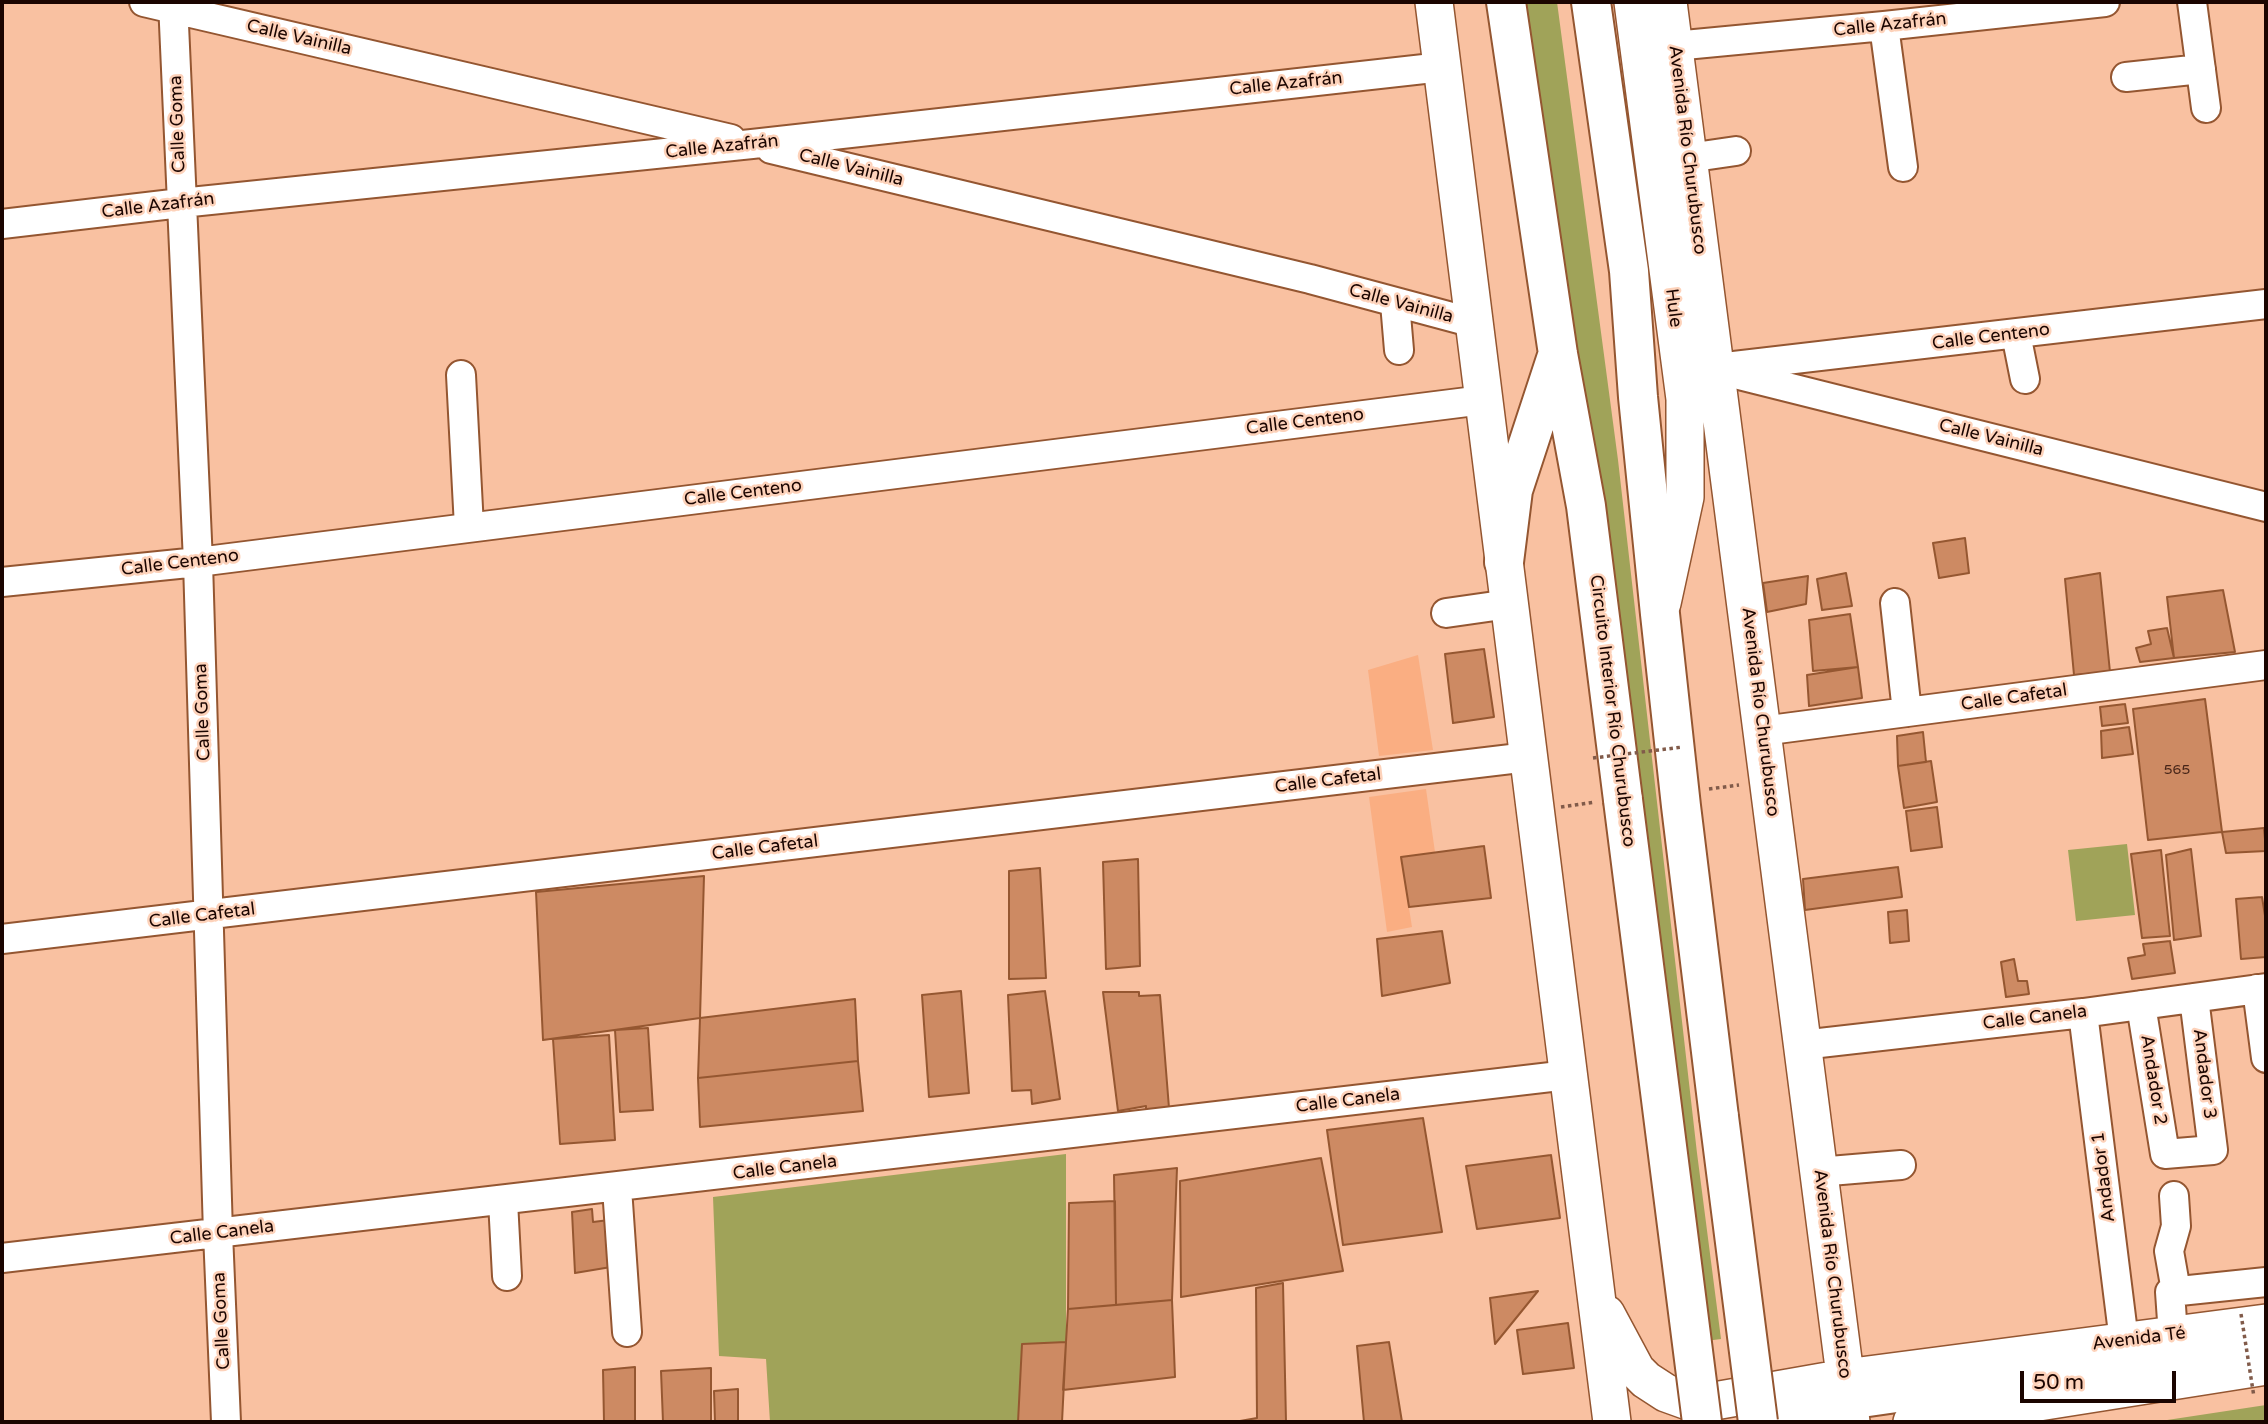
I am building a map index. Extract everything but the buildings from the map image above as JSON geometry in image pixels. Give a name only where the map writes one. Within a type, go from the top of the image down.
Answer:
[{"type":"highway","name":"Circuito Interior Río Churubusco","points":[[1506,2],[1558,354],[1586,506],[1611,801],[1702,1422]]},
{"type":"highway","points":[[1591,2],[1629,271],[1638,397],[1682,819],[1758,1422]]},
{"type":"highway","points":[[1504,562],[1513,490],[1558,354]]},
{"type":"main road","points":[[1434,2],[1610,1422]]},
{"type":"main road","name":"Hule","points":[[1633,2],[1685,399],[1685,497],[1660,614]]},
{"type":"main road","name":"Avenida Río Churubusco","points":[[1668,2],[1848,1402]]},
{"type":"main road","name":"Avenida Té","points":[[1596,1295],[1636,1370],[1655,1387],[1678,1398],[1703,1403],[1848,1402],[2124,1341],[2173,1335],[2254,1319]]},
{"type":"main road","points":[[1912,1422],[2260,1382]]},
{"type":"street","name":"Calle Vainilla","points":[[144,2],[173,5],[752,144],[1310,279],[1474,323]]},
{"type":"street","name":"Calle Azafrán","points":[[1674,46],[2105,2]]},
{"type":"street","points":[[2192,2],[2206,108]]},
{"type":"street","name":"Calle Goma","points":[[173,5],[198,562],[226,1422]]},
{"type":"street","points":[[1884,26],[1903,167]]},
{"type":"street","name":"Calle Azafrán","points":[[2,224],[1442,67]]},
{"type":"street","points":[[2126,78],[2201,69]]},
{"type":"street","points":[[1688,158],[1735,151]]},
{"type":"street","points":[[1395,303],[1399,350]]},
{"type":"street","name":"Calle Centeno","points":[[1715,369],[2266,304]]},
{"type":"street","points":[[2016,334],[2025,379]]},
{"type":"street","name":"Calle Vainilla","points":[[1715,369],[2266,507]]},
{"type":"street","points":[[461,375],[469,527]]},
{"type":"street","name":"Calle Centeno","points":[[2,582],[198,562],[1483,400]]},
{"type":"street","points":[[1895,603],[1907,712]]},
{"type":"street","points":[[1446,613],[1509,604]]},
{"type":"street","name":"Calle Cafetal","points":[[1762,731],[2266,665]]},
{"type":"street","name":"Calle Cafetal","points":[[2,939],[1528,757]]},
{"type":"street","points":[[2262,989],[2266,1058]]},
{"type":"street","name":"Calle Canela","points":[[1802,1045],[2084,1013],[2262,989]]},
{"type":"street","name":"Andador 3","points":[[2165,1154],[2213,1150],[2194,998]]},
{"type":"street","name":"Andador 2","points":[[2141,1005],[2165,1154]]},
{"type":"street","name":"Andador 1","points":[[2084,1013],[2124,1341]]},
{"type":"street","name":"Calle Canela","points":[[2,1258],[1568,1075]]},
{"type":"street","points":[[1818,1172],[1901,1166]]},
{"type":"street","points":[[617,1188],[627,1332]]},
{"type":"street","points":[[2174,1196],[2176,1226],[2169,1251],[2176,1291]]},
{"type":"street","points":[[503,1201],[507,1276]]},
{"type":"street","points":[[2173,1335],[2170,1292],[2266,1282]]},
{"type":"street","points":[[1777,1422],[1848,1402],[2266,1345]]},
{"type":"path","points":[[1592,758],[1683,747]]},
{"type":"path","points":[[1703,790],[1769,781]]},
{"type":"path","points":[[1535,810],[1611,801]]},
{"type":"path","points":[[2254,1319],[2260,1382]]},
{"type":"shaded area","points":[[1418,655],[1433,750],[1379,756],[1368,670]]},
{"type":"shaded area","points":[[1426,789],[1435,852],[1401,857],[1412,927],[1387,932],[1369,797]]},
{"type":"green space","points":[[1520,2],[1557,2],[1618,460],[1697,1153],[1721,1339],[1698,1342]]},
{"type":"green space","points":[[2127,844],[2135,915],[2076,921],[2068,850]]},
{"type":"green space","points":[[1066,1154],[1066,1342],[1023,1344],[1018,1422],[770,1422],[766,1359],[719,1356],[713,1197]]},
{"type":"green space","points":[[2266,1405],[2266,1422],[2154,1422]]}]
